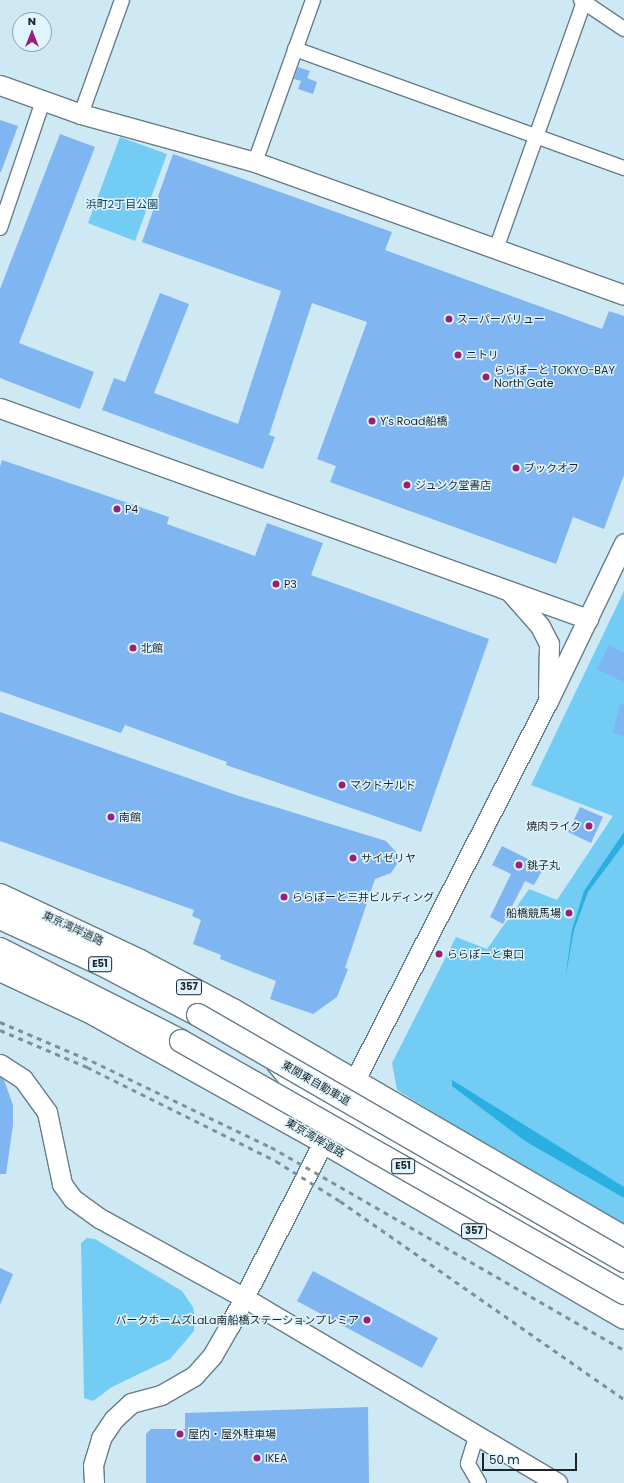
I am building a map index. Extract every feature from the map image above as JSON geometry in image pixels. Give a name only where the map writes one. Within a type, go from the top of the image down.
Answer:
[{"type":"highway","name":"東京湾岸道路","points":[[9,898],[192,988],[356,1081],[624,1238]]},
{"type":"highway","name":"東関東自動車道","points":[[0,918],[107,967],[198,1015],[624,1262]]},
{"type":"highway","name":"E51","points":[[0,949],[188,1044],[624,1293]]},
{"type":"highway","name":"東京湾岸道路","points":[[0,970],[90,1012],[325,1144],[624,1318]]},
{"type":"street","points":[[81,114],[122,0]]},
{"type":"street","points":[[255,162],[313,0]]},
{"type":"street","points":[[496,249],[582,1],[624,29]]},
{"type":"street","points":[[295,49],[624,168]]},
{"type":"street","points":[[0,85],[81,114],[255,162],[624,295]]},
{"type":"street","points":[[0,228],[43,101]]},
{"type":"street","points":[[0,408],[588,619]]},
{"type":"street","points":[[94,1483],[93,1465],[101,1438],[114,1418],[131,1403],[180,1386],[201,1370],[243,1297],[325,1144],[548,701],[624,543]]},
{"type":"street","points":[[510,592],[540,626],[549,644],[548,701]]},
{"type":"street","points":[[192,988],[225,1025],[264,1048],[294,1086],[624,1280]]},
{"type":"street","points":[[0,1064],[23,1079],[47,1112],[62,1184],[73,1199],[101,1219],[243,1297],[476,1437],[525,1474],[557,1483]]},
{"type":"street","points":[[476,1437],[468,1464],[479,1483]]},
{"type":"green space","name":"浜町2丁目公園","points":[[120,137],[167,154],[135,241],[88,223]]},
{"type":"green space","name":"船橋競馬場","points":[[624,591],[624,1230],[397,1090],[392,1063],[456,937],[487,949],[529,889],[557,900],[613,816],[531,785]]},
{"type":"green space","points":[[87,1238],[95,1239],[182,1291],[193,1307],[195,1320],[194,1331],[170,1359],[112,1387],[93,1401],[84,1398],[81,1243]]},
{"type":"shaded area","points":[[624,832],[624,844],[588,892],[574,930],[565,980],[572,930],[584,891]]},
{"type":"shaded area","points":[[452,1080],[624,1187],[624,1198],[525,1141],[452,1086]]},
{"type":"building","points":[[298,67],[310,71],[307,78],[317,82],[313,94],[298,89],[301,81],[294,79]]},
{"type":"building","points":[[0,120],[18,126],[1,172],[0,172]]},
{"type":"building","points":[[60,134],[95,147],[19,343],[94,372],[80,409],[0,378],[0,289]]},
{"type":"building","name":"ららぽーと TOKYO−BAY North Gate","points":[[173,154],[392,232],[385,250],[602,329],[609,311],[624,316],[624,475],[604,529],[573,517],[556,564],[330,482],[336,466],[317,459],[367,322],[312,303],[269,435],[275,437],[263,469],[102,410],[114,378],[125,382],[160,293],[189,304],[154,393],[238,424],[281,291],[142,242]]},
{"type":"building","name":"北館","points":[[2,460],[169,517],[167,524],[255,556],[267,523],[323,543],[311,575],[489,639],[421,832],[226,765],[227,762],[125,725],[121,733],[0,691],[0,467]]},
{"type":"building","points":[[609,645],[624,653],[624,682],[597,669]]},
{"type":"building","points":[[620,704],[624,705],[624,736],[613,733]]},
{"type":"building","points":[[0,712],[236,795],[386,841],[397,853],[397,864],[391,873],[375,879],[345,968],[348,969],[337,997],[313,1014],[270,999],[276,981],[220,959],[221,955],[193,944],[201,920],[192,916],[194,910],[0,841]]},
{"type":"building","points":[[580,807],[603,817],[591,843],[568,832]]},
{"type":"building","points":[[502,846],[544,867],[534,885],[525,881],[503,924],[490,917],[511,874],[492,865]]},
{"type":"building","points":[[0,1077],[4,1080],[13,1105],[13,1125],[6,1174],[0,1174]]},
{"type":"building","points":[[0,1268],[13,1274],[0,1305]]},
{"type":"building","name":"パークホームズLaLa南船橋ステーションプレミア","points":[[313,1271],[438,1338],[422,1368],[297,1301]]},
{"type":"building","name":"IKEA","points":[[368,1407],[369,1483],[146,1483],[146,1434],[151,1429],[185,1429],[185,1413]]},
{"type":"railway","points":[[0,1022],[92,1061],[271,1147],[624,1350]]},
{"type":"railway","points":[[0,1030],[87,1067],[276,1161],[340,1201],[624,1399]]},
{"type":"place","name":"スーパーバリュー","points":[[449,319]]},
{"type":"place","name":"ニトリ","points":[[458,355]]},
{"type":"place","name":"ららぽーと TOKYO−BAY North Gate","points":[[486,377]]},
{"type":"place","name":"Y's Road船橋","points":[[372,421]]},
{"type":"place","name":"ブックオフ","points":[[516,468]]},
{"type":"place","name":"ジュンク堂書店","points":[[407,485]]},
{"type":"place","name":"P4","points":[[117,509]]},
{"type":"place","name":"P3","points":[[276,584]]},
{"type":"place","name":"北館","points":[[133,648]]},
{"type":"place","name":"マクドナルド","points":[[342,785]]},
{"type":"place","name":"南館","points":[[111,817]]},
{"type":"place","name":"焼肉ライク","points":[[589,826]]},
{"type":"place","name":"サイゼリヤ","points":[[353,858]]},
{"type":"place","name":"銚子丸","points":[[519,865]]},
{"type":"place","name":"ららぽーと三井ビルディング","points":[[284,897]]},
{"type":"place","name":"船橋競馬場","points":[[569,913]]},
{"type":"place","name":"ららぽーと東口","points":[[439,954]]},
{"type":"place","name":"パークホームズLaLa南船橋ステーションプレミア","points":[[367,1320]]},
{"type":"place","name":"屋内・屋外駐車場","points":[[180,1434]]},
{"type":"place","name":"IKEA","points":[[257,1458]]}]
